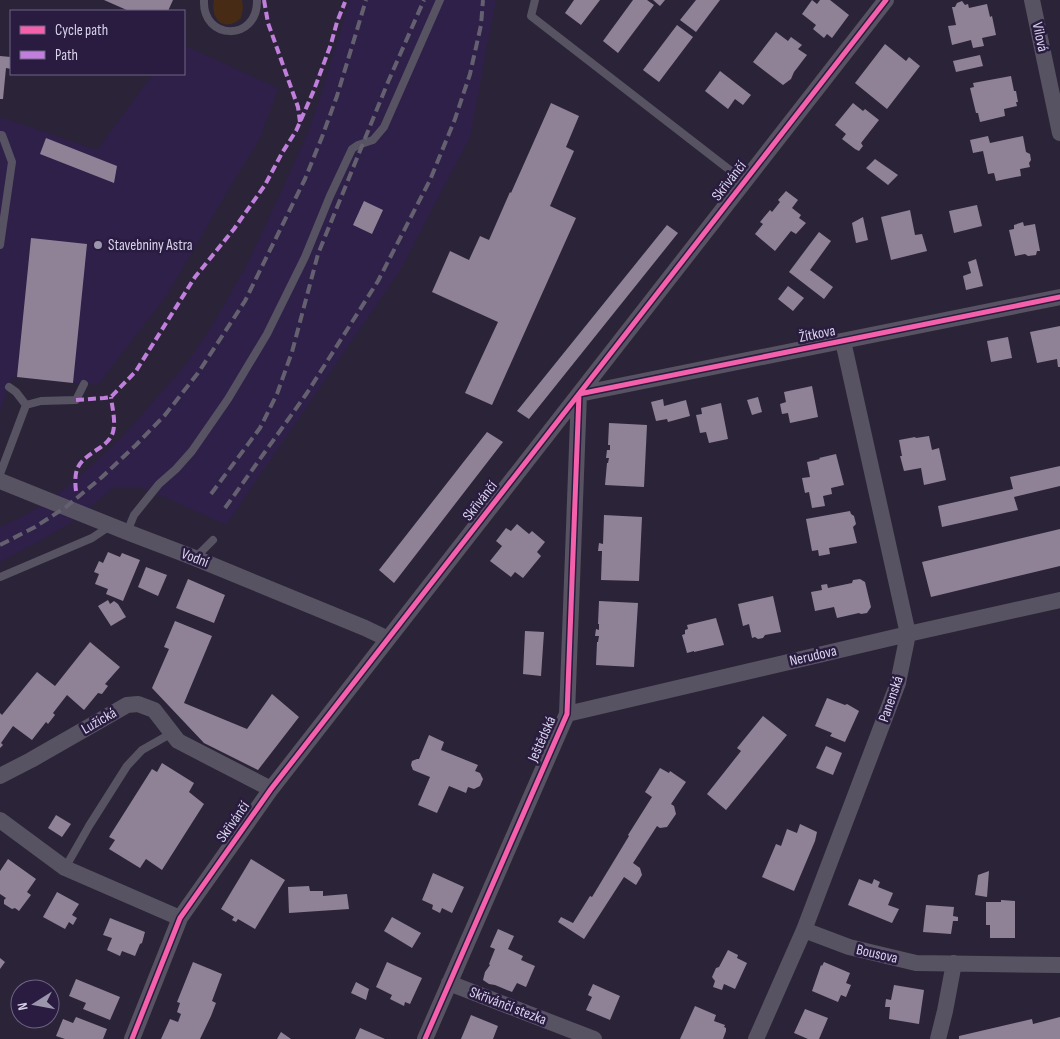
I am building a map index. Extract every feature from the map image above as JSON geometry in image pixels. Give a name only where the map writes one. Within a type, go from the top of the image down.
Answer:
[{"type":"street","name":"Skřivánčí","points":[[132,1039],[180,918],[271,789],[886,0]]},
{"type":"street","name":"Vilová","points":[[1032,0],[1060,133]]},
{"type":"street","name":"Žítkova","points":[[579,394],[1060,297]]},
{"type":"street","name":"Panenská","points":[[756,1039],[804,930],[898,683],[908,634],[843,341]]},
{"type":"street","name":"Ještědská","points":[[425,1039],[567,714],[579,394]]},
{"type":"street","name":"Vodní","points":[[0,481],[195,558],[388,639]]},
{"type":"street","name":"Nerudova","points":[[567,714],[1060,600]]},
{"type":"street","name":"Lužická","points":[[0,776],[127,705],[138,704],[154,710],[178,741],[271,789]]},
{"type":"street","points":[[0,820],[65,868],[180,918]]},
{"type":"street","name":"Bousova","points":[[804,930],[849,947],[916,962],[1060,965]]},
{"type":"street","points":[[938,1039],[946,1011],[954,963]]},
{"type":"street","name":"Skřivánčí stezka","points":[[449,983],[594,1039]]},
{"type":"lane","points":[[204,0],[205,15],[216,28],[224,31],[241,29],[248,25],[254,18],[257,0]]},
{"type":"lane","points":[[127,532],[134,515],[159,484],[192,451],[228,399],[267,334],[305,257],[352,149],[372,140],[384,127],[440,0]]},
{"type":"lane","points":[[535,0],[531,16],[744,182]]},
{"type":"lane","points":[[0,135],[2,135],[12,162],[0,245]]},
{"type":"lane","points":[[26,405],[42,401],[76,400],[84,384]]},
{"type":"lane","points":[[8,387],[16,392],[26,405]]},
{"type":"lane","points":[[0,474],[26,405]]},
{"type":"lane","points":[[0,577],[92,538],[110,526]]},
{"type":"lane","points":[[195,558],[214,540]]},
{"type":"lane","points":[[65,868],[127,766],[142,750],[172,734]]},
{"type":"shaded area","points":[[214,0],[242,0],[241,18],[229,24],[220,22],[214,13]]},
{"type":"shaded area","points":[[350,0],[496,0],[470,137],[401,269],[226,525],[144,488],[113,488],[75,520],[0,562],[0,527],[27,514],[57,495],[125,434],[186,364],[215,321],[247,264],[308,132]]},
{"type":"shaded area","name":"Stavebniny Astra","points":[[185,45],[278,88],[261,137],[167,295],[98,385],[12,377],[0,411],[0,118],[97,150],[152,75],[185,75]]},
{"type":"building","points":[[104,0],[173,0],[168,10],[127,10]]},
{"type":"building","points":[[574,0],[600,0],[581,25],[565,13]]},
{"type":"building","points":[[633,0],[647,0],[654,5],[618,53],[603,41]]},
{"type":"building","points":[[653,0],[665,0],[660,6]]},
{"type":"building","points":[[696,0],[720,0],[696,32],[680,20]]},
{"type":"building","points":[[812,0],[817,4],[820,0],[830,0],[849,15],[832,38],[827,34],[824,38],[813,29],[816,25],[802,14]]},
{"type":"building","points":[[962,1],[965,5],[968,4],[969,8],[987,4],[996,35],[982,38],[984,46],[973,48],[971,40],[952,45],[948,26],[956,25],[952,7],[955,7],[957,3]]},
{"type":"building","points":[[677,25],[693,37],[659,82],[643,70]]},
{"type":"building","points":[[776,32],[788,41],[791,37],[802,45],[798,49],[807,55],[791,79],[783,85],[753,62]]},
{"type":"building","points":[[885,44],[906,61],[909,57],[920,66],[887,109],[855,83]]},
{"type":"building","points":[[980,55],[983,66],[956,72],[953,61]]},
{"type":"building","points":[[0,56],[10,57],[10,69],[6,68],[3,99],[0,99]]},
{"type":"building","points":[[720,71],[751,95],[743,105],[735,99],[728,109],[705,91]]},
{"type":"building","points":[[1011,76],[1014,91],[1016,91],[1017,106],[1004,109],[1005,116],[980,122],[970,88],[974,87],[973,83]]},
{"type":"building","points":[[551,103],[579,116],[566,147],[574,151],[550,206],[576,218],[492,405],[465,393],[498,322],[432,292],[450,251],[469,260],[480,236],[489,240]]},
{"type":"building","points":[[853,103],[863,111],[865,109],[879,120],[861,143],[863,146],[859,151],[842,139],[846,134],[835,125]]},
{"type":"building","points":[[988,136],[990,143],[1023,136],[1026,152],[1030,154],[1030,167],[1020,169],[1021,176],[996,181],[994,173],[988,174],[983,151],[973,153],[970,140]]},
{"type":"building","points":[[46,138],[117,166],[114,183],[40,154]]},
{"type":"building","points":[[875,159],[898,175],[888,185],[866,168]]},
{"type":"building","points":[[786,191],[798,200],[792,208],[801,215],[799,218],[806,223],[796,234],[791,231],[775,251],[755,234],[763,224],[760,222],[770,210],[772,212],[780,202],[778,200]]},
{"type":"building","points":[[364,201],[383,210],[372,234],[353,225]]},
{"type":"building","points":[[977,205],[982,226],[954,233],[949,211]]},
{"type":"building","points":[[910,210],[915,235],[922,234],[927,251],[891,260],[881,217]]},
{"type":"building","points":[[863,217],[868,240],[856,243],[852,223]]},
{"type":"building","points":[[1023,222],[1024,226],[1035,224],[1040,251],[1037,251],[1036,255],[1028,256],[1025,254],[1015,256],[1009,230],[1014,229],[1014,225]]},
{"type":"building","points":[[667,225],[678,233],[529,419],[517,411]]},
{"type":"building","points":[[819,232],[831,241],[810,270],[833,287],[824,299],[789,272]]},
{"type":"building","points":[[31,238],[87,244],[73,383],[17,377]]},
{"type":"building","points":[[976,259],[983,286],[966,290],[963,276],[971,273],[968,262]]},
{"type":"building","points":[[788,286],[804,298],[793,311],[778,299]]},
{"type":"building","points":[[1060,326],[1060,367],[1058,367],[1057,359],[1037,363],[1030,332]]},
{"type":"building","points":[[1008,337],[1012,358],[991,362],[987,341]]},
{"type":"building","points":[[812,386],[818,417],[790,423],[788,413],[782,414],[780,404],[786,402],[784,392]]},
{"type":"building","points":[[758,397],[762,412],[752,415],[747,400]]},
{"type":"building","points":[[663,399],[664,406],[686,400],[690,416],[668,422],[667,419],[656,421],[651,402]]},
{"type":"building","points":[[721,403],[728,439],[709,443],[706,432],[700,433],[696,415],[702,414],[701,408]]},
{"type":"building","points":[[609,423],[647,425],[644,487],[605,485],[609,458],[606,458],[607,450],[610,450],[610,445],[608,445]]},
{"type":"building","points":[[487,432],[503,442],[394,583],[379,570]]},
{"type":"building","points":[[929,436],[932,450],[939,448],[946,480],[924,485],[921,468],[904,471],[900,456],[902,456],[899,440]]},
{"type":"building","points":[[836,454],[844,485],[831,488],[832,494],[823,496],[825,506],[812,508],[809,492],[805,493],[802,478],[810,477],[807,462]]},
{"type":"building","points":[[1060,466],[1060,486],[1014,497],[1018,510],[942,527],[938,506],[1013,489],[1010,477]]},
{"type":"building","points":[[850,511],[854,516],[856,524],[853,527],[857,543],[829,548],[830,554],[819,556],[818,550],[812,551],[806,519]]},
{"type":"building","points":[[604,515],[642,517],[639,581],[601,580],[602,551],[598,551],[599,543],[603,544]]},
{"type":"building","points":[[517,524],[529,534],[532,531],[545,542],[537,552],[541,556],[523,578],[515,572],[511,577],[490,561],[502,546],[496,541],[506,528],[511,531]]},
{"type":"building","points":[[1060,529],[1060,566],[931,597],[922,562]]},
{"type":"building","points":[[108,552],[120,557],[122,553],[140,560],[123,601],[106,594],[108,589],[95,584],[99,574],[94,572],[99,561],[103,563]]},
{"type":"building","points":[[146,567],[167,575],[158,596],[138,587]]},
{"type":"building","points":[[188,579],[225,595],[214,623],[176,608]]},
{"type":"building","points":[[860,579],[865,582],[871,607],[867,613],[837,618],[834,607],[815,611],[811,592],[822,590],[821,585],[827,584],[828,588],[852,583],[853,580]]},
{"type":"building","points":[[773,596],[781,632],[765,635],[763,638],[752,638],[749,624],[743,626],[738,604]]},
{"type":"building","points":[[108,600],[110,604],[114,601],[118,604],[126,617],[111,626],[98,606]]},
{"type":"building","points":[[599,601],[638,603],[634,667],[596,665],[599,636],[595,636],[596,629],[599,630]]},
{"type":"building","points":[[716,618],[724,645],[687,653],[682,635],[688,629],[687,625]]},
{"type":"building","points":[[175,621],[212,636],[184,703],[247,729],[272,694],[299,717],[258,770],[204,743],[152,688],[169,649],[164,647]]},
{"type":"building","points":[[525,631],[544,632],[541,676],[523,674]]},
{"type":"building","points":[[90,642],[120,667],[105,684],[108,686],[102,694],[98,693],[84,710],[67,695],[53,713],[55,715],[48,724],[46,722],[32,740],[13,726],[1,743],[3,745],[0,748],[0,713],[2,715],[37,672],[55,686]]},
{"type":"building","points":[[827,698],[845,705],[847,704],[859,711],[845,742],[830,736],[832,733],[815,726]]},
{"type":"building","points":[[763,716],[787,735],[726,810],[707,794],[741,751],[737,748]]},
{"type":"building","points":[[429,735],[444,742],[441,750],[478,765],[475,771],[480,773],[483,779],[480,786],[474,789],[468,787],[466,793],[449,786],[437,813],[418,805],[430,777],[413,770],[411,765],[412,761],[419,759]]},
{"type":"building","points":[[826,746],[842,753],[833,775],[816,768]]},
{"type":"building","points":[[162,763],[194,783],[189,792],[204,804],[162,870],[146,859],[140,868],[109,849],[115,840],[109,837],[152,769],[157,772]]},
{"type":"building","points":[[660,768],[669,773],[670,771],[686,782],[671,804],[674,806],[676,814],[667,827],[660,828],[657,826],[633,863],[640,868],[642,875],[636,885],[624,877],[584,939],[558,922],[561,917],[573,923],[590,896],[592,897],[652,797],[645,792]]},
{"type":"building","points":[[56,815],[71,824],[62,837],[48,828]]},
{"type":"building","points":[[800,824],[817,832],[794,891],[762,877],[776,844],[781,846],[787,829],[797,833]]},
{"type":"building","points":[[8,859],[36,879],[27,892],[31,895],[19,911],[4,904],[6,898],[0,894],[0,871]]},
{"type":"building","points":[[251,859],[285,880],[255,929],[238,919],[236,922],[232,920],[234,917],[221,909]]},
{"type":"building","points":[[989,871],[987,897],[975,895],[978,875]]},
{"type":"building","points":[[433,873],[464,887],[452,913],[442,908],[440,913],[432,909],[433,905],[422,900]]},
{"type":"building","points":[[859,879],[872,884],[874,879],[880,882],[878,887],[893,893],[888,905],[899,909],[892,923],[848,905]]},
{"type":"building","points":[[309,886],[310,891],[323,891],[323,896],[347,894],[349,909],[289,913],[288,887]]},
{"type":"building","points":[[57,892],[79,904],[72,915],[77,918],[73,925],[69,922],[65,929],[43,917]]},
{"type":"building","points":[[1001,900],[1015,901],[1015,938],[990,938],[990,925],[986,925],[986,902],[1001,902]]},
{"type":"building","points":[[926,905],[954,907],[953,916],[958,917],[958,921],[953,921],[951,934],[923,932]]},
{"type":"building","points":[[392,917],[421,933],[412,948],[384,931]]},
{"type":"building","points":[[110,918],[145,932],[135,956],[122,951],[120,956],[107,950],[112,938],[103,935]]},
{"type":"building","points":[[498,929],[514,936],[508,949],[523,956],[521,960],[535,966],[526,987],[517,983],[512,992],[483,980],[495,949],[490,947]]},
{"type":"building","points":[[728,950],[738,955],[737,958],[747,963],[735,989],[724,984],[722,990],[713,987],[715,981],[712,977]]},
{"type":"building","points":[[0,958],[5,962],[0,969]]},
{"type":"building","points":[[193,962],[222,974],[212,1001],[216,1003],[211,1016],[200,1039],[161,1039],[170,1019],[178,1022],[181,1014],[177,1012],[180,1003],[177,1002]]},
{"type":"building","points":[[387,962],[422,978],[410,1004],[405,1002],[404,1006],[390,999],[392,995],[376,987]]},
{"type":"building","points":[[824,962],[850,973],[846,983],[851,985],[846,997],[841,995],[838,1002],[812,991],[821,965]]},
{"type":"building","points":[[76,979],[120,997],[110,1020],[83,1009],[86,1003],[69,996]]},
{"type":"building","points":[[356,982],[369,989],[366,1000],[351,993]]},
{"type":"building","points":[[593,984],[620,996],[610,1020],[586,1010],[592,997],[588,995]]},
{"type":"building","points":[[894,985],[924,990],[919,1024],[889,1019],[890,1007],[885,1007],[886,999],[891,1000]]},
{"type":"building","points":[[695,1006],[716,1015],[714,1021],[725,1025],[726,1031],[723,1039],[680,1039]]},
{"type":"building","points":[[805,1009],[828,1018],[819,1039],[808,1039],[794,1033]]},
{"type":"building","points":[[471,1015],[498,1026],[493,1039],[461,1039]]},
{"type":"building","points":[[76,1017],[107,1029],[103,1039],[65,1039],[56,1036],[63,1019],[73,1023]]},
{"type":"building","points":[[1060,1017],[1060,1039],[959,1039],[959,1036],[1032,1019],[1033,1024]]},
{"type":"building","points":[[360,1028],[385,1039],[355,1039]]},
{"type":"building","points":[[281,1032],[291,1039],[277,1039]]},
{"type":"railway","points":[[0,545],[35,527],[66,507],[102,477],[165,415],[198,373],[245,301],[305,179],[337,96],[366,0]]},
{"type":"railway","points":[[211,494],[260,428],[277,394],[292,352],[318,254],[388,82],[424,0]]},
{"type":"railway","points":[[225,508],[307,393],[378,281],[430,180],[455,119],[470,74],[481,25],[483,0]]},
{"type":"marked path","points":[[264,0],[268,23],[298,107],[300,122]]},
{"type":"marked path","points":[[76,400],[111,397],[136,371],[195,277],[234,229],[265,185],[296,131],[314,90],[345,2]]},
{"type":"marked path","points":[[76,491],[76,475],[80,464],[110,439],[112,434],[114,423],[111,397]]},
{"type":"cycle path","points":[[132,1039],[180,918],[271,789],[886,0]]},
{"type":"cycle path","points":[[425,1039],[567,714],[579,394],[1060,297]]},
{"type":"place","name":"Stavebniny Astra","points":[[98,245]]}]
